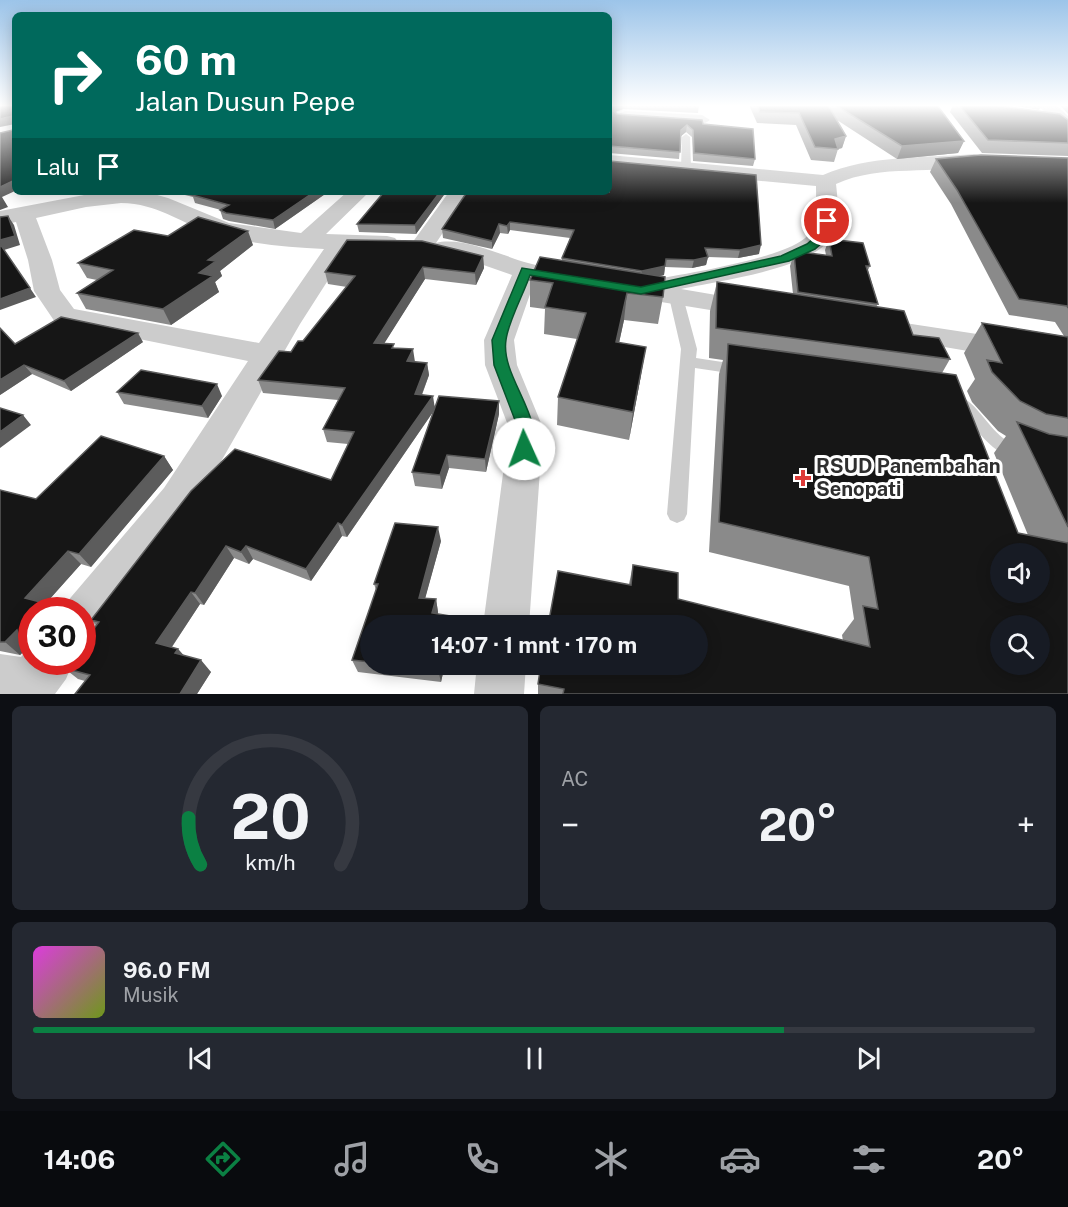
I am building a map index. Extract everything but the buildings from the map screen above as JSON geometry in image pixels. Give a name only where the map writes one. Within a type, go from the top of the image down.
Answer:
[{"type":"street","points":[[614,158],[686,168],[826,181],[846,172],[873,167],[977,154]]},
{"type":"street","points":[[641,290],[785,258],[811,246],[820,239],[827,221],[826,181]]},
{"type":"street","points":[[269,355],[65,316],[47,291],[40,260],[12,216],[119,195],[140,197],[154,200],[221,228],[254,236],[325,241],[424,243],[478,255],[526,271],[780,313]]},
{"type":"street","points":[[96,602],[178,500],[269,355],[325,241],[357,195]]},
{"type":"street","points":[[424,243],[458,195]]},
{"type":"street","points":[[507,615],[526,428],[501,365],[499,340],[526,271]]},
{"type":"street","points":[[849,324],[1068,358]]},
{"type":"street","points":[[499,694],[501,675]]},
{"type":"lane","points":[[686,137],[686,168]]},
{"type":"lane","points":[[676,297],[687,336],[677,514]]},
{"type":"lane","points":[[687,362],[758,372]]},
{"type":"lane","points":[[936,396],[954,400],[967,408],[986,434],[1004,448],[1037,456]]},
{"type":"place","name":"RSUD Panembahan Senopati","points":[[803,478]]},
{"type":"route","points":[[524,449],[526,428],[501,365],[499,340],[526,271],[641,290],[785,258],[800,252],[820,239],[827,221]]}]
